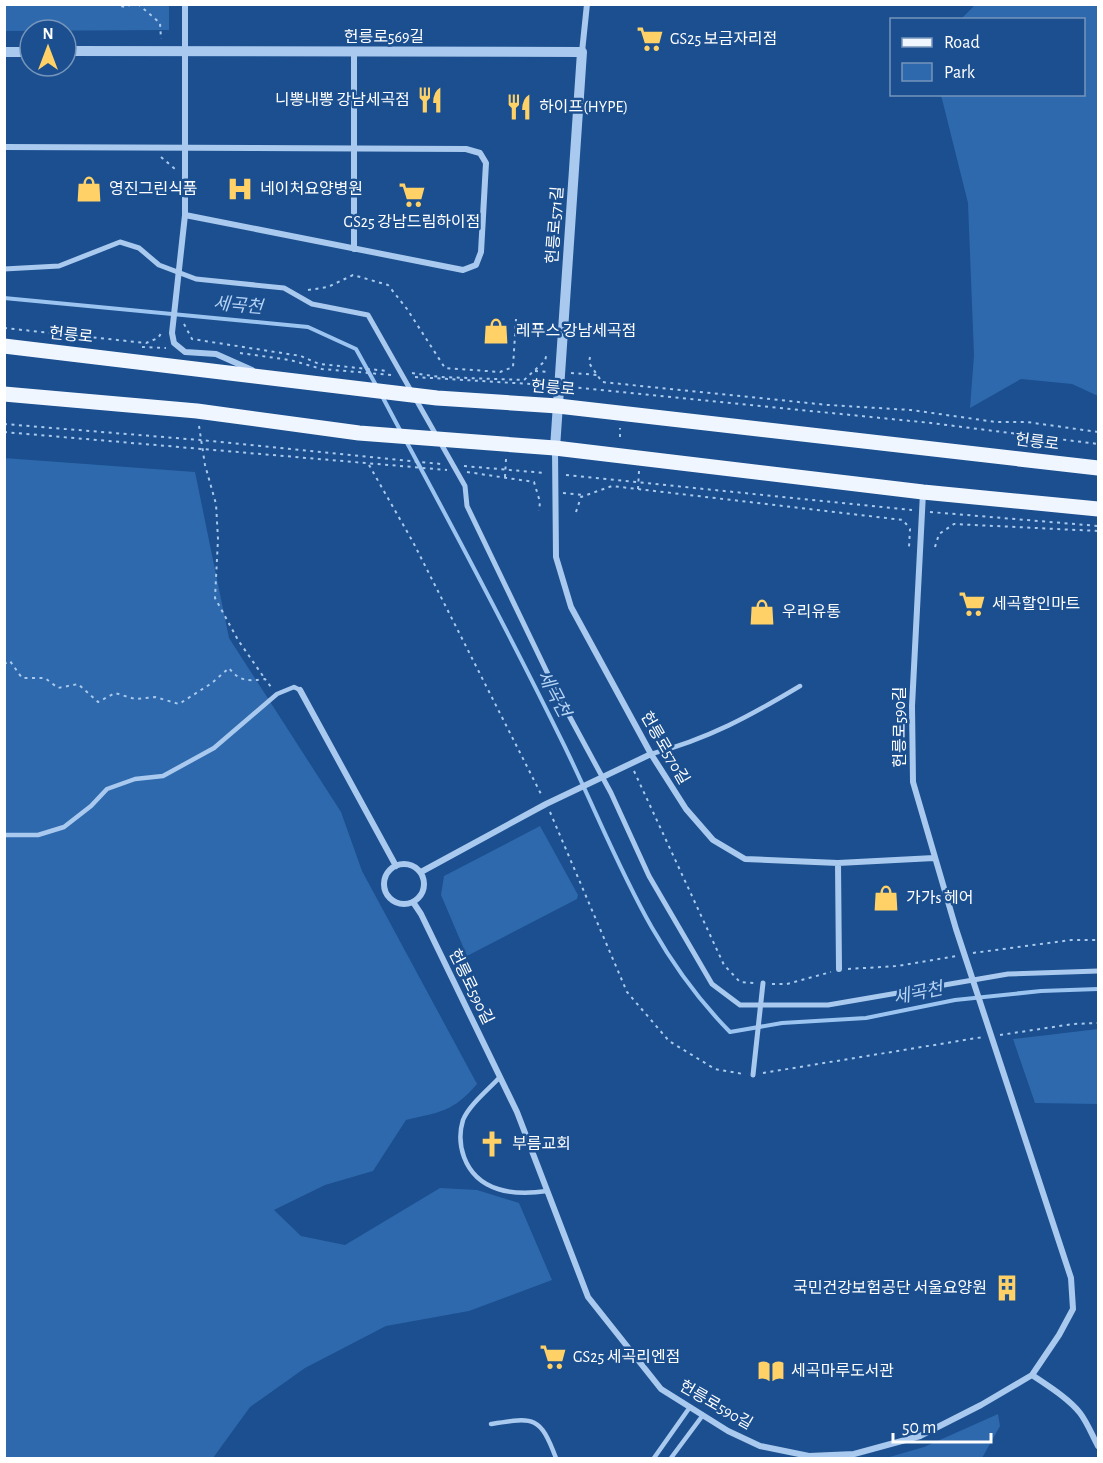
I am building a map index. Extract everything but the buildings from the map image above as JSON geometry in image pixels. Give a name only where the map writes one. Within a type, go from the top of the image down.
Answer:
[{"type":"main road","name":"헌릉로","points":[[10,340],[332,386],[437,398],[558,406],[1098,468]]},
{"type":"main road","points":[[4,393],[197,411],[359,433],[462,443],[555,448],[923,492],[1098,509]]},
{"type":"street","points":[[185,4],[185,215],[172,333],[177,348],[185,352],[216,354],[266,377]]},
{"type":"street","name":"헌릉로571길","points":[[555,448],[587,4]]},
{"type":"street","name":"헌릉로569길","points":[[78,51],[582,52]]},
{"type":"street","points":[[354,52],[354,249]]},
{"type":"street","points":[[4,147],[466,149],[480,153],[486,163],[481,252],[476,266],[463,270],[185,215]]},
{"type":"street","points":[[4,269],[59,266],[120,242],[139,248],[159,265],[196,279],[284,288],[312,304],[368,315],[465,486],[467,506],[560,697],[611,793],[649,876],[712,984],[724,996],[740,1005],[828,1005],[1008,974],[1098,971]]},
{"type":"street","name":"헌릉로570길","points":[[555,448],[556,557],[571,607],[651,754],[686,809],[713,840],[745,859],[838,863],[934,858]]},
{"type":"street","name":"헌릉로590길","points":[[413,902],[517,1112],[588,1297],[661,1389],[760,1446],[809,1456],[854,1454],[920,1436],[981,1405],[1032,1375],[1059,1335],[1073,1309],[1071,1278],[964,955],[942,875],[934,858],[914,782],[912,706],[923,492]]},
{"type":"street","points":[[300,690],[396,866]]},
{"type":"street","points":[[421,872],[546,804],[651,754]]},
{"type":"street","points":[[838,863],[839,969]]},
{"type":"street","points":[[409,865],[421,872],[425,887],[413,902],[395,902],[385,892],[386,875],[396,866],[409,865]]},
{"type":"street","points":[[753,1075],[763,983]]},
{"type":"street","points":[[1032,1375],[1049,1389],[1061,1395],[1080,1413],[1098,1446]]},
{"type":"lane","points":[[651,754],[693,743],[748,717],[800,686]]},
{"type":"lane","points":[[4,835],[38,835],[64,827],[91,806],[107,789],[135,779],[163,777],[214,748],[277,694],[294,687],[300,690]]},
{"type":"lane","points":[[500,1077],[464,1119],[460,1145],[469,1170],[481,1183],[502,1191],[530,1193],[547,1191]]},
{"type":"lane","points":[[654,1458],[690,1407]]},
{"type":"lane","points":[[671,1458],[703,1415]]},
{"type":"lane","points":[[491,1424],[530,1421],[545,1430],[556,1458]]},
{"type":"path","points":[[72,4],[78,4]]},
{"type":"path","points":[[114,4],[125,7],[133,4]]},
{"type":"path","points":[[138,4],[160,23],[162,51]]},
{"type":"path","points":[[160,156],[176,169],[177,176]]},
{"type":"path","points":[[284,288],[312,291],[328,287],[353,275],[388,285],[407,309],[445,368],[500,372],[513,367],[516,319]]},
{"type":"path","points":[[184,324],[192,339],[301,356],[319,363],[401,372]]},
{"type":"path","points":[[4,328],[146,343],[158,338],[165,326]]},
{"type":"path","points":[[10,340],[177,348]]},
{"type":"path","points":[[233,352],[290,360],[322,369],[559,386],[931,423],[1098,444]]},
{"type":"path","points":[[412,373],[524,380],[545,361],[547,352]]},
{"type":"path","points":[[590,357],[589,363],[602,382],[828,405],[911,410],[996,422],[1027,422],[1098,432]]},
{"type":"path","points":[[197,411],[200,440],[216,504],[218,539],[215,598],[238,640],[277,694]]},
{"type":"path","points":[[4,424],[200,440],[441,464]]},
{"type":"path","points":[[4,432],[202,447],[378,466],[456,471]]},
{"type":"path","points":[[369,465],[413,542],[546,804]]},
{"type":"path","points":[[464,466],[1098,526]]},
{"type":"path","points":[[467,472],[534,482],[540,502],[539,511]]},
{"type":"path","points":[[576,512],[581,497],[612,486],[903,520],[910,529],[909,547]]},
{"type":"path","points":[[935,547],[939,534],[954,524],[1098,531]]},
{"type":"path","points":[[4,664],[10,661],[22,678],[45,678],[58,688],[78,684],[98,702],[115,693],[135,699],[155,697],[179,704],[212,683],[229,668],[237,678],[244,681],[265,679]]},
{"type":"path","points":[[630,764],[724,965],[740,982],[787,984],[839,969],[898,966],[1071,940],[1098,940]]},
{"type":"path","points":[[990,1036],[1072,1024],[1098,1023]]},
{"type":"green space","points":[[4,5],[169,5],[169,30],[78,31],[78,18],[18,18],[18,31],[5,31]]},
{"type":"green space","points":[[975,5],[1098,5],[1098,396],[1072,384],[1021,379],[970,408],[974,355],[968,203],[941,96],[1085,96],[1085,18],[962,18]]},
{"type":"green space","points":[[4,458],[195,472],[229,638],[341,812],[362,871],[477,1084],[453,1106],[406,1120],[373,1171],[325,1185],[274,1210],[301,1236],[345,1245],[440,1188],[477,1190],[519,1203],[552,1280],[469,1311],[386,1326],[305,1368],[250,1407],[213,1458],[5,1458]]},
{"type":"green space","points":[[540,826],[578,895],[577,899],[467,956],[441,895],[444,876]]},
{"type":"green space","points":[[1098,1029],[1098,1104],[1035,1103],[1013,1039]]},
{"type":"green space","points":[[998,1414],[1000,1426],[982,1458],[886,1458],[924,1447]]},
{"type":"waterway","name":"세곡천","points":[[4,298],[308,327],[356,349],[377,387]]},
{"type":"waterway","name":"세곡천","points":[[382,396],[401,432]]},
{"type":"waterway","name":"세곡천","points":[[406,441],[525,667],[634,895],[676,966],[730,1032],[782,1023],[866,1018],[955,1000],[1041,991],[1098,989]]},
{"type":"place","name":"GS25 보금자리점","points":[[650,39]]},
{"type":"place","name":"니뽕내뽕 강남세곡점","points":[[430,100]]},
{"type":"place","name":"하이프(HYPE)","points":[[519,107]]},
{"type":"place","name":"영진그린식품","points":[[89,189]]},
{"type":"place","name":"네이처요양병원","points":[[240,189]]},
{"type":"place","name":"GS25 강남드림하이점","points":[[412,195]]},
{"type":"place","name":"레푸스 강남세곡점","points":[[496,331]]},
{"type":"place","name":"세곡할인마트","points":[[972,604]]},
{"type":"place","name":"우리유통","points":[[762,612]]},
{"type":"place","name":"가가s 헤어","points":[[886,898]]},
{"type":"place","name":"부름교회","points":[[492,1144]]},
{"type":"place","name":"국민건강보험공단 서울요양원","points":[[1007,1288]]},
{"type":"place","name":"GS25 세곡리엔점","points":[[553,1357]]},
{"type":"place","name":"세곡마루도서관","points":[[771,1371]]}]
